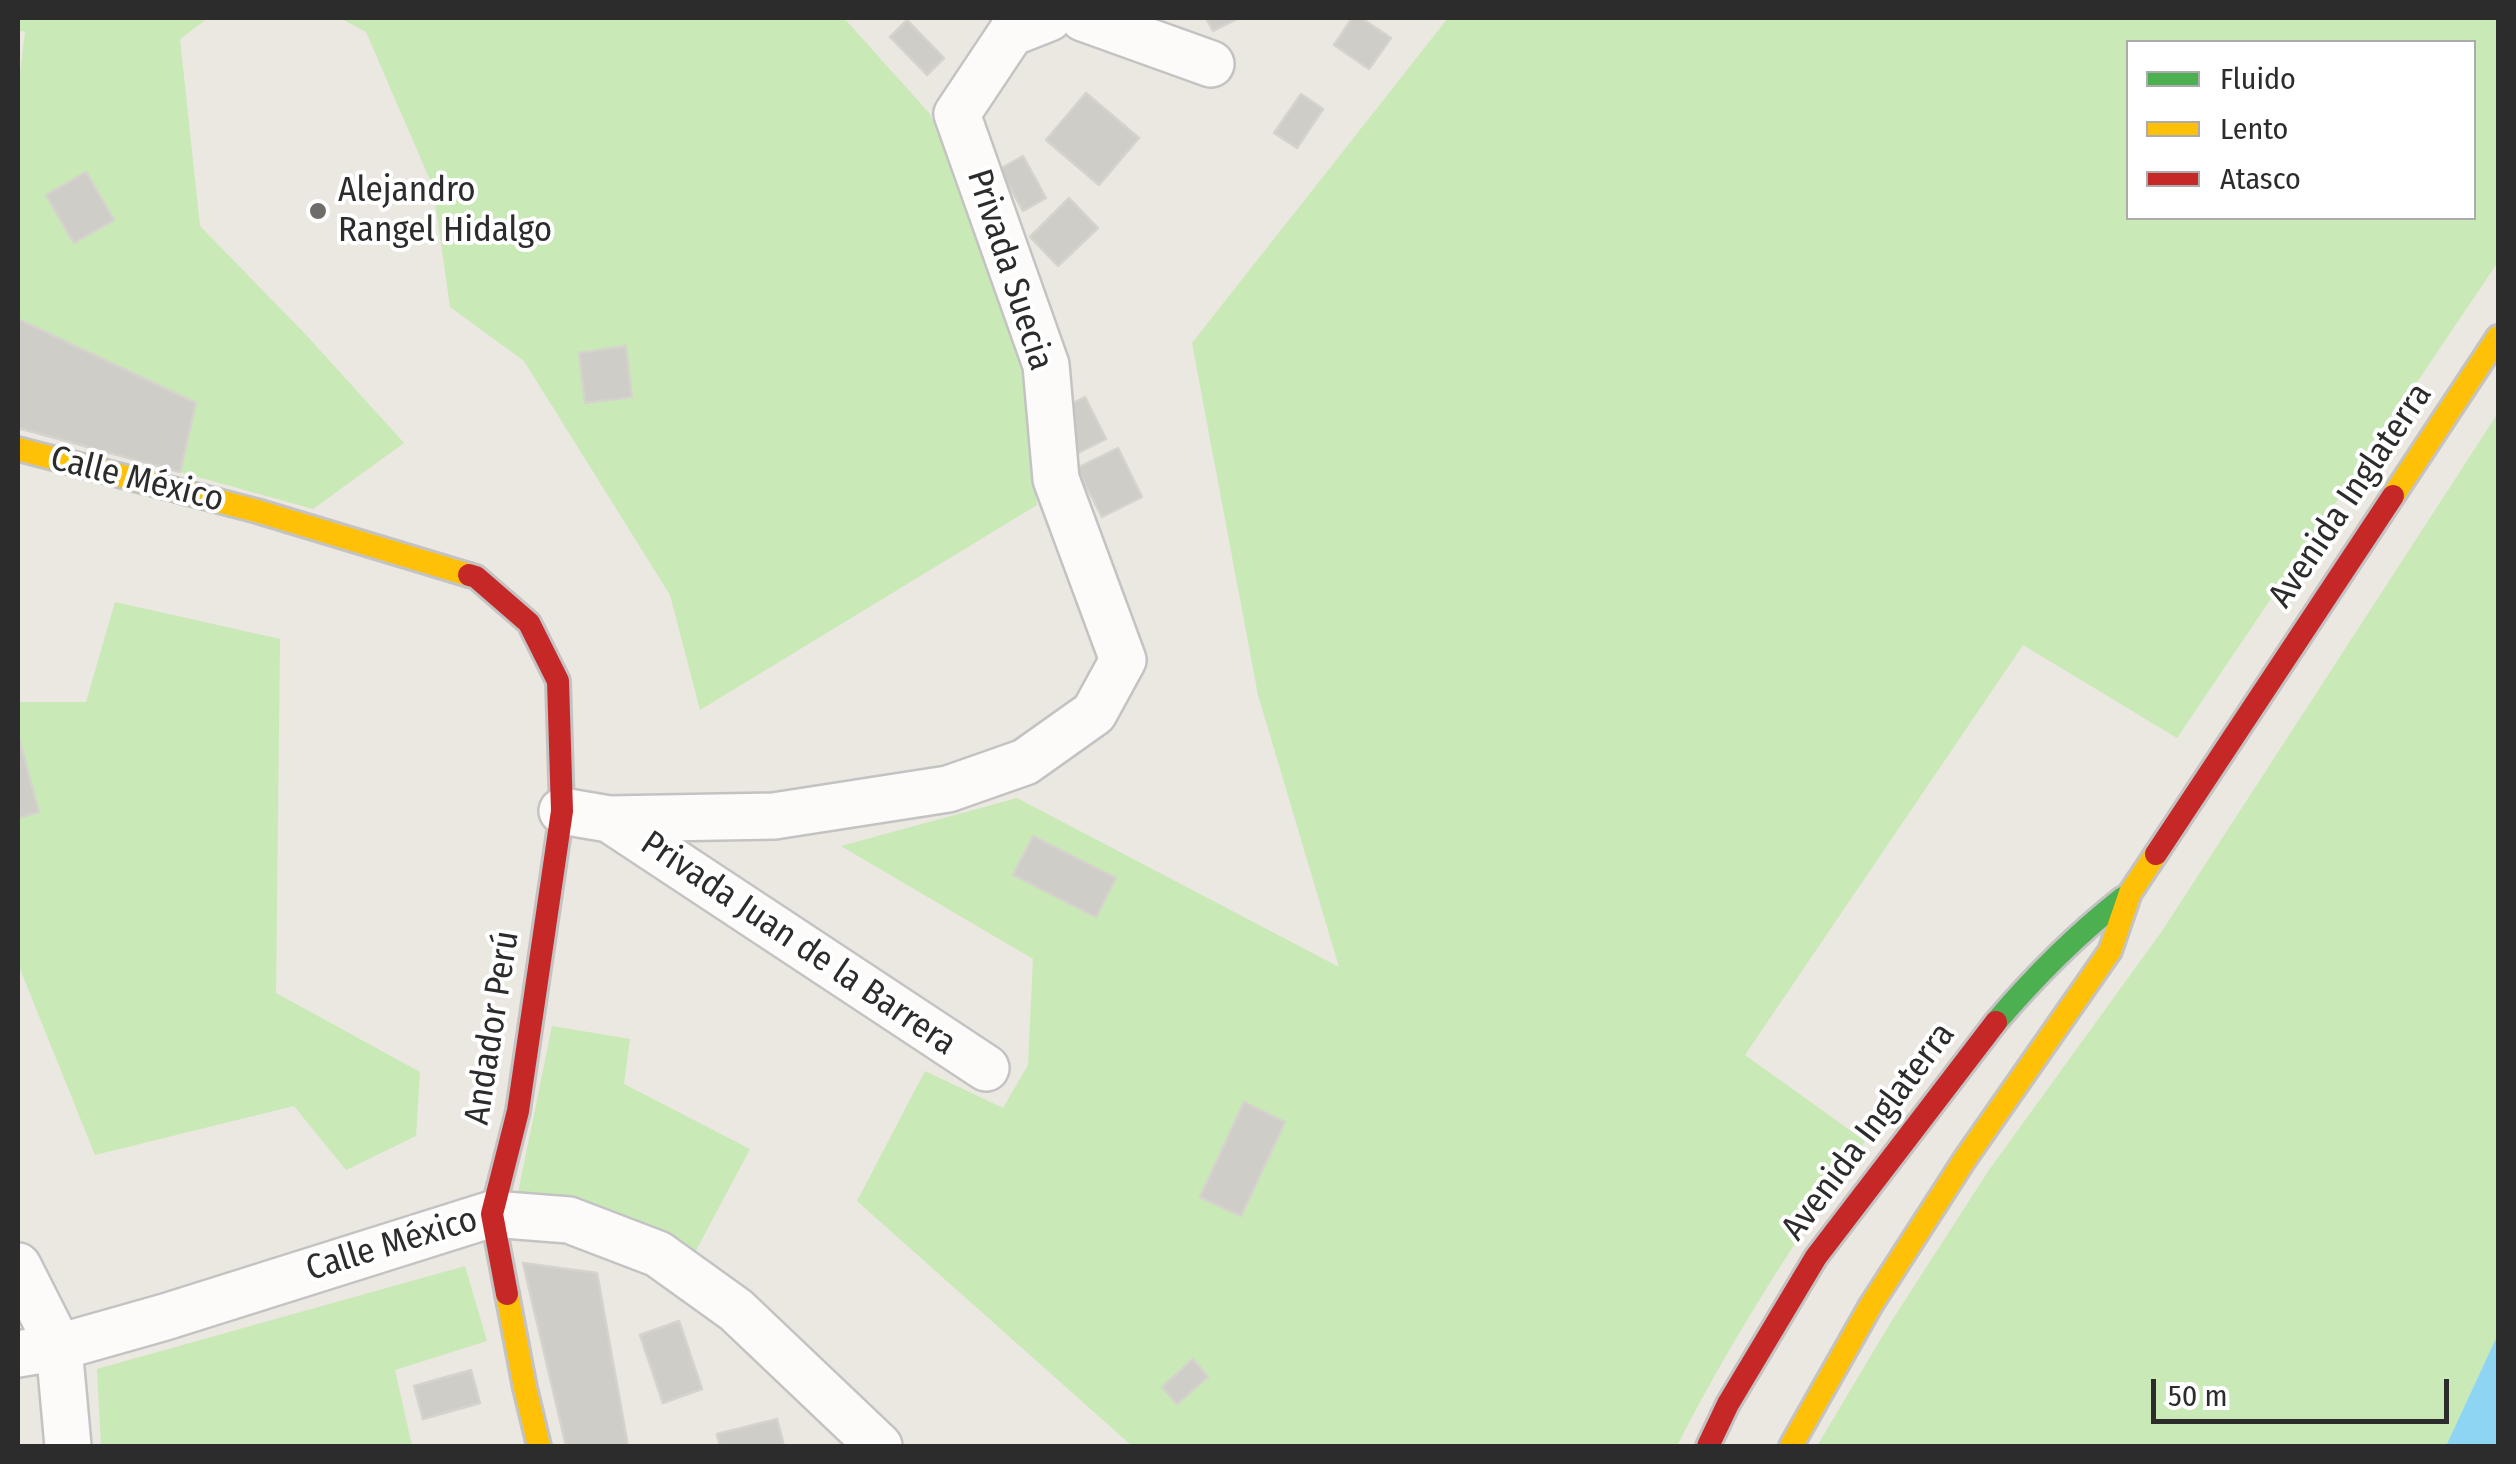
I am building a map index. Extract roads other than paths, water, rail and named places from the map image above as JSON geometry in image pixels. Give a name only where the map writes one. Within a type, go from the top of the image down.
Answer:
[{"type":"main road","name":"Avenida Inglaterra","points":[[1791,1446],[1871,1305],[1933,1208],[2110,951],[2130,893],[2498,337]]},
{"type":"main road","name":"Calle México","points":[[18,449],[256,511],[476,577],[529,623]]},
{"type":"main road","name":"Andador Perú","points":[[529,623],[558,681],[562,811],[518,1111],[492,1214],[539,1446]]},
{"type":"main road","name":"Avenida Inglaterra","points":[[1708,1446],[1728,1404],[1816,1257],[2032,980],[2083,930],[2130,893]]},
{"type":"main road","points":[[1940,1130],[2032,980]]},
{"type":"street","name":"Privada Suecia","points":[[562,811],[610,819],[774,816],[948,789],[1024,762],[1094,713],[1124,660],[1056,480],[1046,365],[957,114],[1012,33],[1050,18]]},
{"type":"street","points":[[1083,18],[1211,64]]},
{"type":"street","name":"Privada Juan de la Barrera","points":[[610,819],[986,1068]]},
{"type":"street","name":"Calle México","points":[[38,1350],[165,1318],[492,1214],[569,1220],[658,1254],[736,1310],[879,1446]]},
{"type":"street","points":[[18,1266],[38,1350],[68,1446]]},
{"type":"water","points":[[2498,1334],[2498,1446],[2446,1446]]},
{"type":"place","name":"Alejandro Rangel Hidalgo","points":[[318,211]]}]
